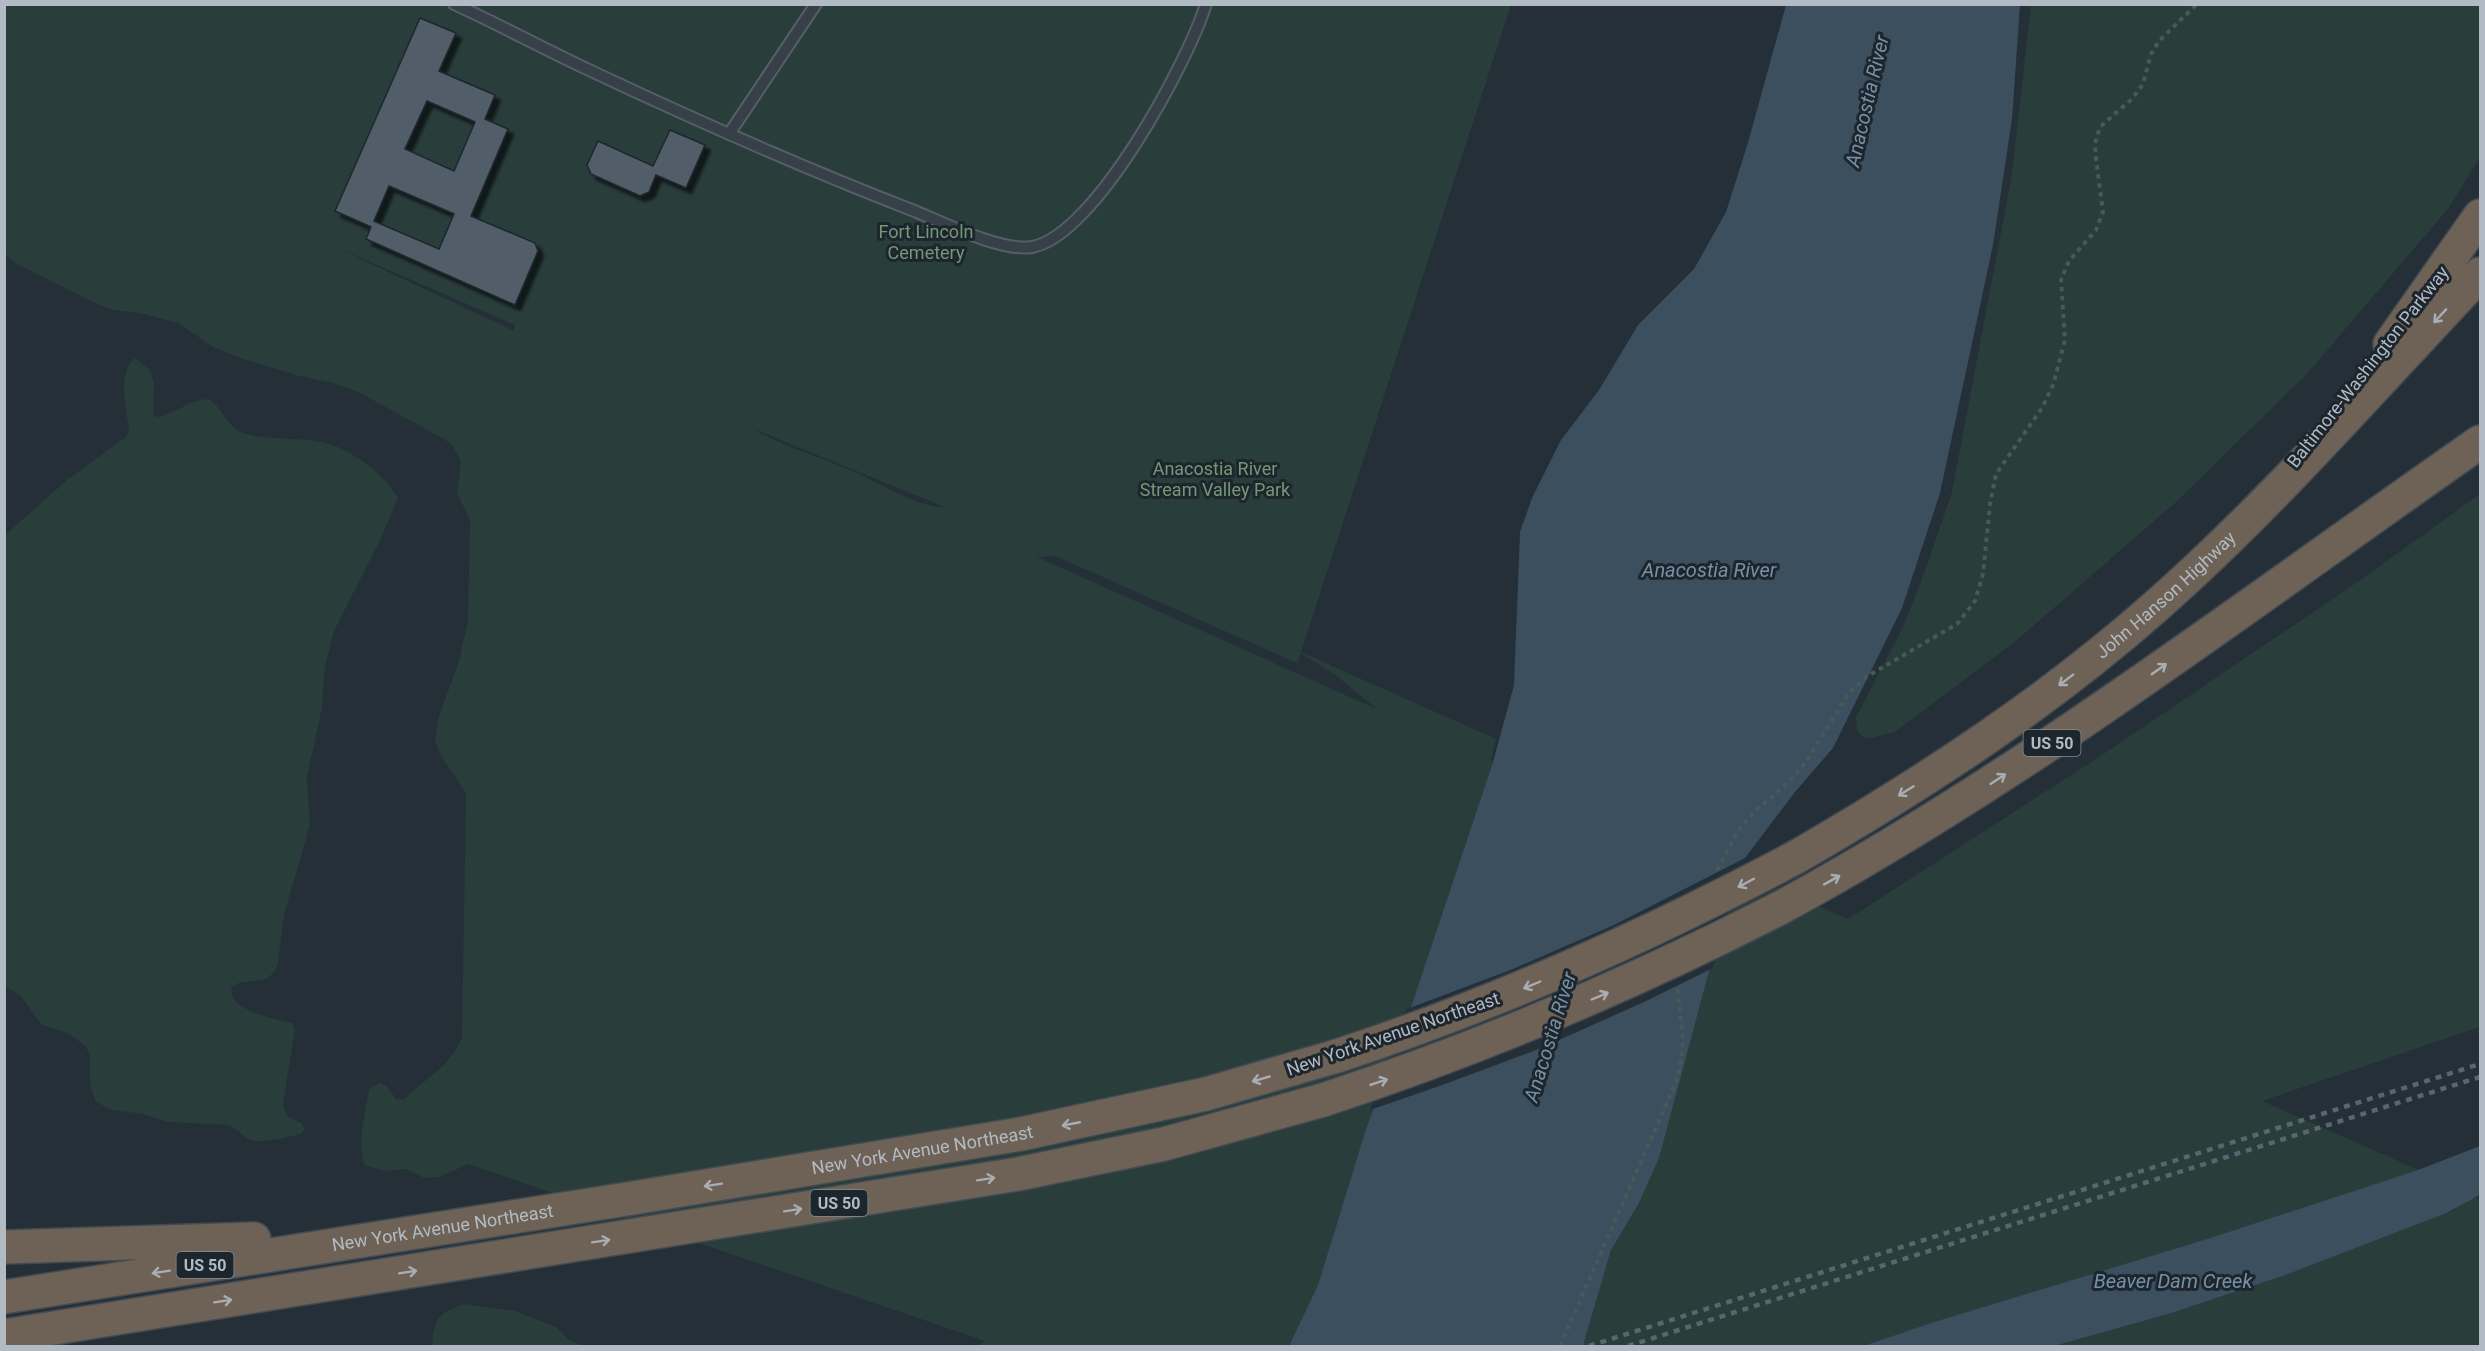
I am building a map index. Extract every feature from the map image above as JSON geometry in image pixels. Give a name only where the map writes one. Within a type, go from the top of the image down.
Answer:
[{"type":"highway","name":"Baltimore-Washington Parkway","points":[[2251,516],[2382,355],[2481,216]]},
{"type":"highway","name":"John Hanson Highway","points":[[1798,856],[1934,773],[2047,695],[2153,609],[2251,516],[2481,274]]},
{"type":"highway","points":[[2312,559],[2481,422]]},
{"type":"highway","name":"US 50","points":[[2312,559],[2481,442]]},
{"type":"highway","name":"New York Avenue Northeast","points":[[4,1336],[1018,1174],[1164,1144],[1323,1100],[1434,1063],[1658,970],[1780,908],[1876,855],[1985,787],[2141,682],[2312,559]]},
{"type":"highway","name":"New York Avenue Northeast","points":[[4,1297],[1021,1134],[1206,1094],[1337,1056],[1479,1006],[1591,960],[1798,856]]},
{"type":"highway","points":[[4,1247],[405,1233]]},
{"type":"highway","points":[[4,1260],[185,1242]]},
{"type":"highway","points":[[4,1346],[144,1314]]},
{"type":"lane","points":[[454,4],[543,49],[844,184],[1002,245],[1020,248],[1034,247],[1061,233],[1072,224],[1111,177],[1138,138],[1179,69],[1199,27],[1206,4]]},
{"type":"lane","points":[[729,134],[816,4]]},
{"type":"path","points":[[1983,574],[1990,504],[1996,474],[2042,408],[2052,385],[2065,340],[2061,280],[2069,261],[2096,230],[2103,212],[2095,143],[2100,127],[2133,98],[2143,84],[2151,54],[2159,41],[2197,4]]},
{"type":"green space","points":[[4,5],[1511,5],[1301,652],[1496,739],[1491,760],[1493,762],[1407,1019],[1366,1129],[1318,1285],[1289,1346],[977,1346],[985,1341],[468,1164],[440,1177],[424,1178],[405,1169],[386,1171],[365,1166],[361,1148],[369,1089],[379,1083],[386,1085],[396,1099],[404,1100],[444,1064],[462,1037],[466,793],[441,756],[435,741],[439,716],[459,661],[468,620],[470,520],[457,493],[461,461],[452,445],[444,439],[358,392],[243,359],[213,347],[178,323],[140,313],[114,310],[97,304],[17,264],[5,254]],"holes":[[[331,245],[515,325],[514,331]],[[755,430],[945,507],[910,499],[850,470]],[[1055,556],[1297,663],[1301,653],[1334,674],[1377,709],[1037,557]]]},
{"type":"green space","points":[[2031,5],[2480,5],[2480,157],[2448,209],[2307,374],[2175,503],[2017,640],[1895,732],[1866,739],[1857,731],[1856,717],[1903,627],[1952,492],[2012,174]]},
{"type":"green space","points":[[135,358],[150,370],[154,383],[153,414],[157,417],[209,399],[233,427],[244,433],[322,442],[344,450],[376,471],[398,498],[380,540],[334,631],[325,667],[322,708],[307,777],[310,825],[284,915],[275,972],[266,979],[239,983],[231,988],[233,998],[243,1007],[277,1020],[292,1023],[295,1029],[283,1105],[287,1116],[301,1123],[305,1129],[301,1134],[266,1141],[248,1139],[228,1125],[168,1122],[143,1114],[113,1110],[96,1102],[90,1085],[90,1055],[85,1046],[68,1033],[42,1025],[20,995],[5,986],[5,535],[68,479],[126,437],[129,431],[124,382],[129,365]]},
{"type":"green space","points":[[2480,494],[2480,1027],[2262,1101],[2419,1170],[2207,1239],[1934,1322],[1863,1346],[1583,1346],[1611,1250],[1638,1205],[1736,870],[1848,919],[2093,761],[2356,583]]},
{"type":"green space","points":[[2475,1197],[2480,1199],[2480,1346],[2054,1346],[2283,1275],[2403,1230]]},
{"type":"green space","points":[[464,1304],[515,1311],[556,1327],[569,1340],[585,1346],[432,1346],[434,1329],[439,1318],[448,1310]]},
{"type":"water","name":"Anacostia River","points":[[1786,5],[2020,5],[2012,119],[1993,245],[1940,493],[1902,608],[1833,748],[1795,792],[1736,870],[1659,1158],[1638,1205],[1611,1250],[1583,1346],[1289,1346],[1318,1285],[1366,1129],[1407,1019],[1493,762],[1514,685],[1520,532],[1532,498],[1561,440],[1599,390],[1638,325],[1694,269],[1726,212]]},
{"type":"water","name":"Beaver Dam Creek","points":[[2480,1146],[2480,1195],[2444,1214],[2288,1274],[2168,1314],[2054,1346],[1863,1346],[1934,1322],[2207,1239],[2418,1170]]},
{"type":"pier","points":[[1751,855],[1739,871],[1713,968],[1541,1048],[1370,1110],[1407,1009],[1513,969],[1614,925]]},
{"type":"building","points":[[420,18],[456,33],[439,71],[495,95],[485,119],[508,129],[471,216],[535,243],[538,251],[515,305],[366,239],[371,227],[335,211]],"holes":[[[427,101],[475,122],[454,171],[405,149]],[[389,186],[454,214],[439,249],[374,221]]]},
{"type":"building","points":[[670,130],[705,145],[686,188],[656,175],[649,192],[640,196],[591,174],[587,165],[598,141],[653,166]]},
{"type":"railway","points":[[1589,1346],[2480,1064]]},
{"type":"railway","points":[[1628,1346],[2480,1077]]},
{"type":"park label","name":"Fort Lincoln Cemetery","points":[[926,242]]},
{"type":"park label","name":"Anacostia River Stream Valley Park","points":[[1215,479]]}]
